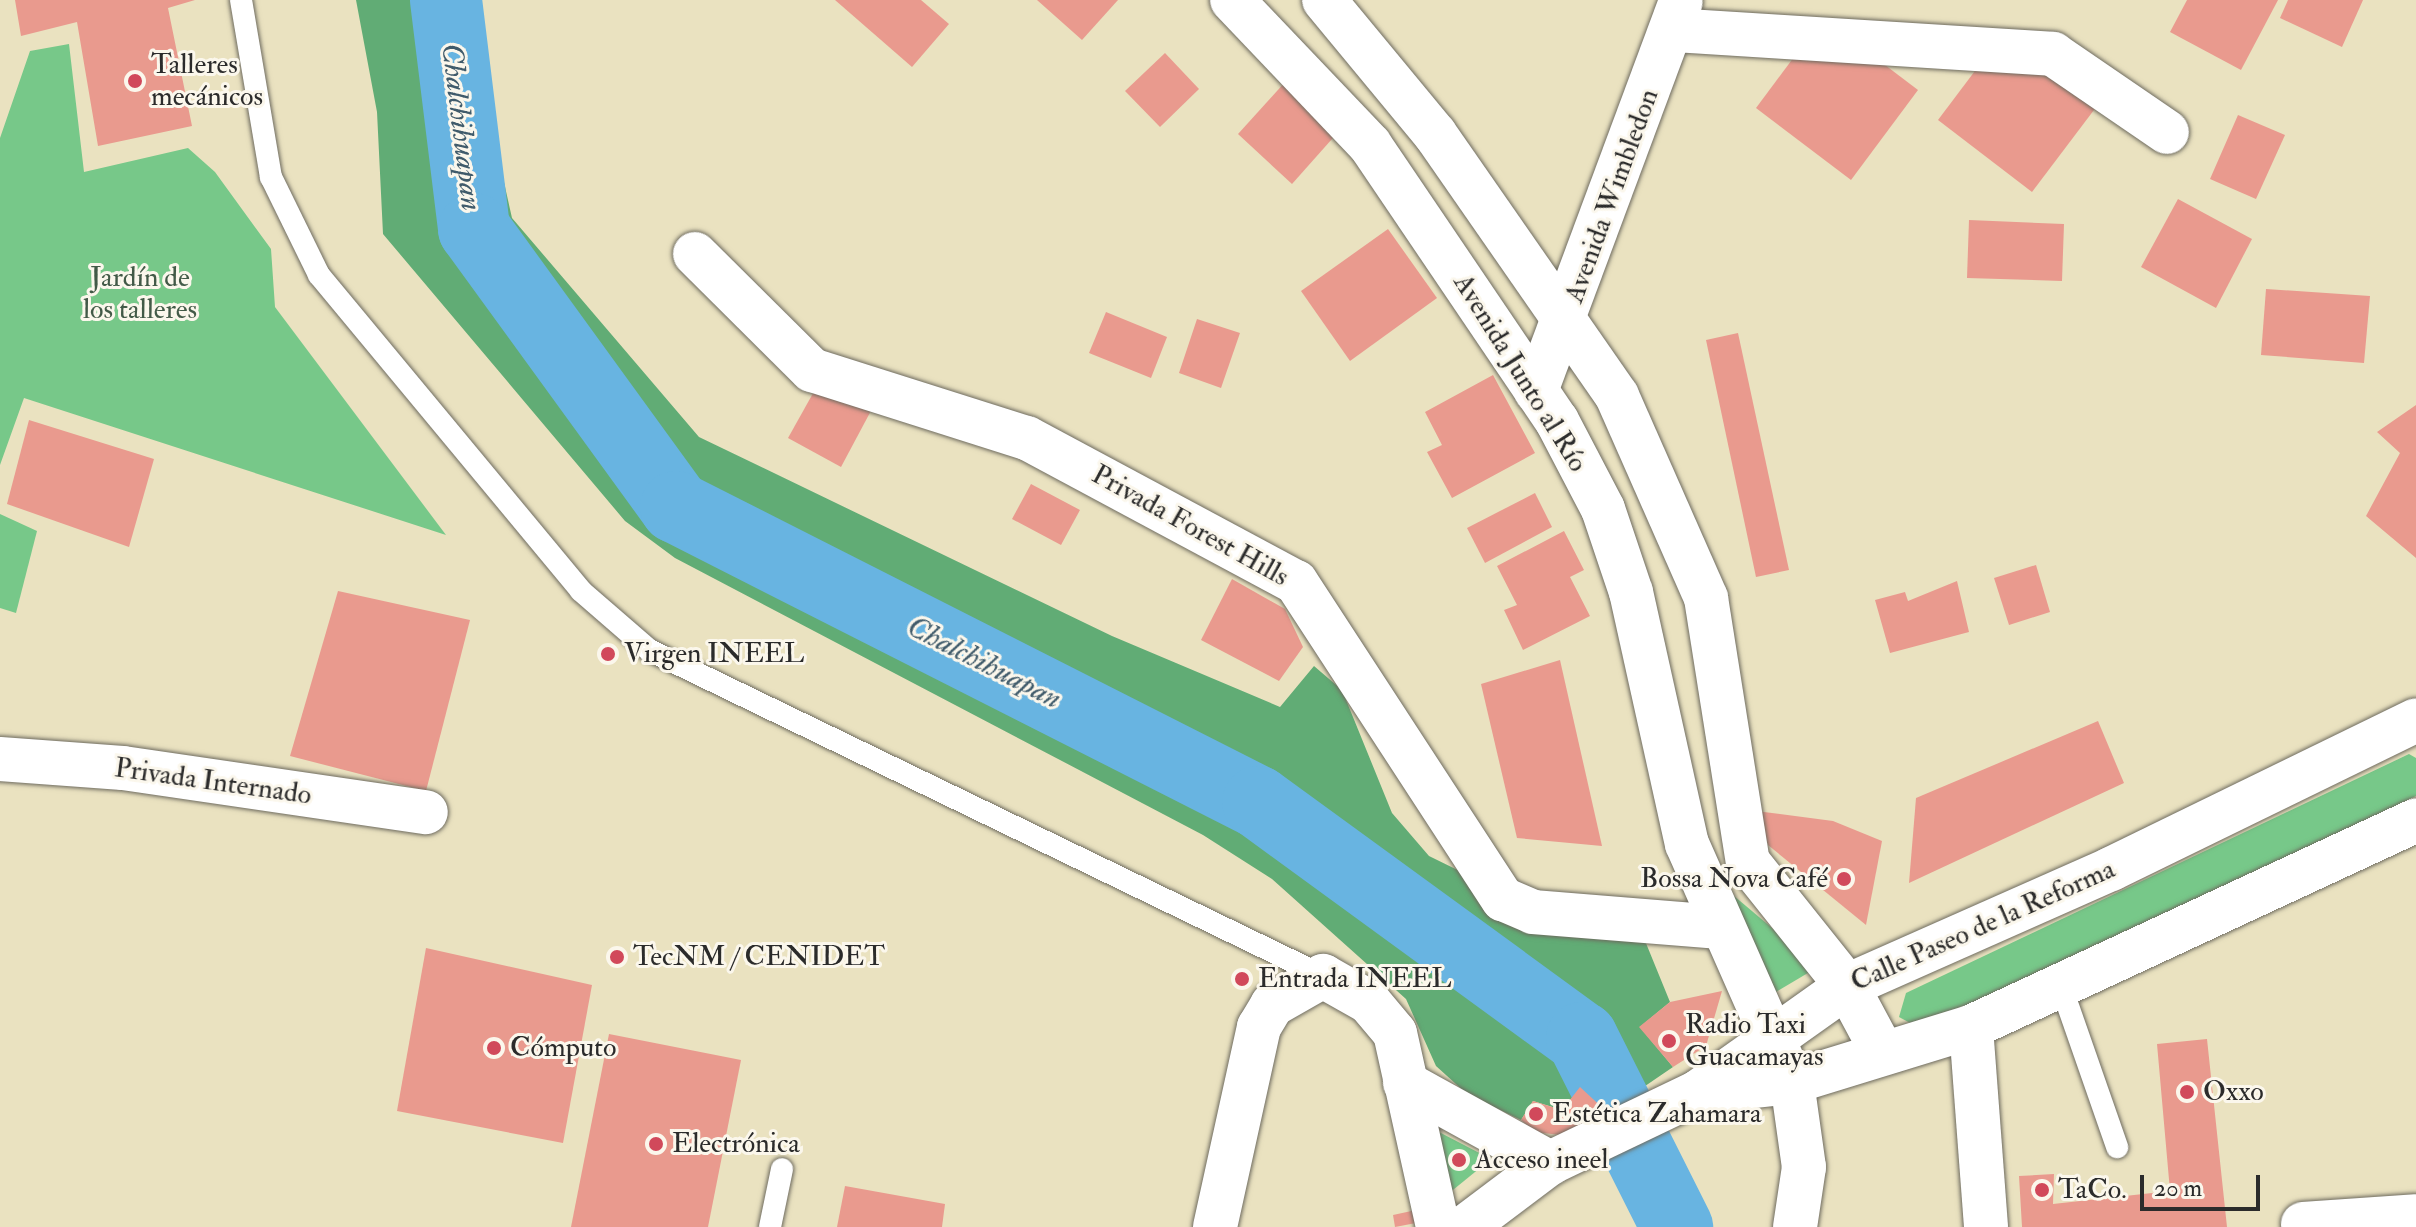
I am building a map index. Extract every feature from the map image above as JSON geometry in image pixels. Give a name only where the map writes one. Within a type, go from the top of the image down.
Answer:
[{"type":"street","name":"Avenida Junto al Río","points":[[1232,0],[1370,145],[1536,391],[1603,509],[1631,592],[1687,844],[1720,927],[1776,1033],[1792,1082],[1804,1167],[1795,1227]]},
{"type":"street","points":[[1324,0],[1435,134],[1568,316],[1663,486],[1706,598],[1748,862],[1847,986],[1883,1053]]},
{"type":"street","points":[[1677,15],[2053,54],[2167,132]]},
{"type":"street","name":"Avenida Wimbledon","points":[[1536,391],[1568,316],[1677,15]]},
{"type":"street","name":"Privada Forest Hills","points":[[695,254],[812,370],[1027,438],[1296,582],[1503,899],[1533,912],[1720,927]]},
{"type":"street","points":[[1603,509],[1663,486]]},
{"type":"street","name":"Calle Paseo de la Reforma","points":[[1685,1098],[1847,986],[2111,869],[2416,720]]},
{"type":"street","name":"Privada Internado","points":[[0,759],[123,768],[426,812]]},
{"type":"street","points":[[1465,1227],[1558,1160],[1685,1098],[1792,1082],[1971,1027],[2416,820]]},
{"type":"street","points":[[1215,1227],[1259,1027],[1272,1005],[1323,976],[1369,1002],[1395,1033],[1438,1227]]},
{"type":"street","points":[[1971,1027],[1986,1227]]},
{"type":"street","points":[[1405,1083],[1558,1160]]},
{"type":"street","points":[[2303,1224],[2416,1216]]},
{"type":"lane","points":[[241,0],[271,177],[319,275],[581,591],[649,650],[1323,976]]},
{"type":"lane","points":[[2060,983],[2117,1147]]},
{"type":"lane","points":[[770,1227],[782,1169]]},
{"type":"green space","points":[[356,0],[463,0],[512,218],[699,437],[1112,636],[1280,707],[1314,666],[1342,690],[1392,813],[1429,856],[1482,882],[1630,904],[1670,1002],[1640,1027],[1673,1067],[1607,1112],[1581,1087],[1562,1110],[1533,1101],[1521,1120],[1467,1094],[1436,1066],[1406,999],[1272,879],[1203,835],[675,558],[625,521],[383,234],[377,112]]},
{"type":"green space","name":"Jardín de los talleres","points":[[69,44],[84,172],[188,148],[215,172],[271,249],[275,307],[446,535],[24,398],[0,465],[0,138],[30,51]]},
{"type":"green space","points":[[0,514],[37,531],[16,613],[0,608]]},
{"type":"green space","points":[[2409,754],[2416,758],[2416,796],[1925,1031],[1899,1017],[1906,993]]},
{"type":"green space","points":[[1722,886],[1746,906],[1818,967],[1764,999]]},
{"type":"green space","points":[[1439,1132],[1491,1159],[1448,1194]]},
{"type":"building","name":"Talleres mecánicos","points":[[15,0],[195,0],[168,8],[192,126],[98,146],[77,22],[21,36]]},
{"type":"building","points":[[835,0],[921,0],[949,24],[912,67]]},
{"type":"building","points":[[1037,0],[1118,0],[1082,40]]},
{"type":"building","points":[[2187,0],[2278,0],[2241,70],[2170,32]]},
{"type":"building","points":[[2288,0],[2363,0],[2342,47],[2280,18]]},
{"type":"building","points":[[1823,18],[1918,90],[1851,180],[1756,108]]},
{"type":"building","points":[[2005,31],[2100,102],[2032,192],[1938,120]]},
{"type":"building","points":[[1165,53],[1199,89],[1160,127],[1125,91]]},
{"type":"building","points":[[1286,81],[1340,130],[1292,184],[1238,134]]},
{"type":"building","points":[[2238,115],[2285,135],[2256,199],[2210,179]]},
{"type":"building","points":[[2178,199],[2252,239],[2216,308],[2141,267]]},
{"type":"building","points":[[1969,220],[2064,224],[2062,281],[1967,278]]},
{"type":"building","points":[[1388,229],[1437,298],[1350,361],[1301,291]]},
{"type":"building","points":[[2266,289],[2370,296],[2364,363],[2261,355]]},
{"type":"building","points":[[1106,312],[1167,337],[1151,378],[1089,353]]},
{"type":"building","points":[[1197,319],[1240,333],[1221,388],[1179,373]]},
{"type":"building","points":[[1738,333],[1789,570],[1756,577],[1706,340]]},
{"type":"building","points":[[1493,375],[1535,453],[1452,498],[1427,452],[1442,445],[1425,412]]},
{"type":"building","points":[[821,379],[873,407],[841,467],[788,438]]},
{"type":"building","points":[[2416,405],[2416,558],[2366,516],[2400,453],[2377,432]]},
{"type":"building","points":[[29,420],[154,459],[129,547],[7,504]]},
{"type":"building","points":[[1031,484],[1080,510],[1061,545],[1012,519]]},
{"type":"building","points":[[1535,493],[1552,527],[1485,563],[1467,528]]},
{"type":"building","points":[[1564,531],[1584,570],[1570,577],[1590,616],[1523,650],[1504,610],[1517,605],[1497,566]]},
{"type":"building","points":[[2036,565],[2050,612],[2009,625],[1994,578]]},
{"type":"building","points":[[1232,579],[1285,609],[1303,647],[1279,681],[1201,640]]},
{"type":"building","points":[[1957,581],[1969,632],[1890,653],[1875,600],[1905,592],[1908,601]]},
{"type":"building","points":[[338,591],[470,620],[426,791],[290,756]]},
{"type":"building","points":[[1560,660],[1602,846],[1517,838],[1481,684]]},
{"type":"building","points":[[2098,721],[2124,783],[1909,883],[1916,798]]},
{"type":"building","points":[[1756,811],[1833,821],[1882,841],[1866,925],[1768,845]]},
{"type":"building","name":"Cómputo","points":[[426,948],[592,985],[563,1143],[397,1111]]},
{"type":"building","points":[[1722,991],[1706,1046],[1673,1067],[1639,1027],[1670,1002]]},
{"type":"building","name":"Electrónica","points":[[609,1034],[741,1060],[708,1227],[571,1227]]},
{"type":"building","points":[[2207,1039],[2227,1227],[2022,1227],[2019,1176],[2054,1174],[2053,1204],[2170,1191],[2157,1044]]},
{"type":"building","points":[[1580,1087],[1607,1112],[1570,1136],[1534,1132],[1521,1120],[1533,1101],[1562,1110]]},
{"type":"building","points":[[845,1186],[945,1204],[942,1227],[837,1227]]},
{"type":"building","points":[[1416,1210],[1416,1223],[1395,1227],[1393,1215]]},
{"type":"waterway","name":"Chalchihuapan","points":[[446,0],[474,229],[676,507],[1258,802],[1582,1038],[1677,1227]]},
{"type":"place","name":"Talleres mecánicos","points":[[135,81]]},
{"type":"place","name":"Virgen INEEL","points":[[608,654]]},
{"type":"place","name":"Bossa Nova Café","points":[[1844,879]]},
{"type":"place","name":"TecNM / CENIDET","points":[[617,957]]},
{"type":"place","name":"Entrada INEEL","points":[[1242,979]]},
{"type":"place","name":"Radio Taxi Guacamayas","points":[[1669,1041]]},
{"type":"place","name":"Cómputo","points":[[494,1048]]},
{"type":"place","name":"Oxxo","points":[[2187,1092]]},
{"type":"place","name":"Estética Zahamara","points":[[1536,1114]]},
{"type":"place","name":"Electrónica","points":[[656,1144]]},
{"type":"place","name":"Acceso ineel","points":[[1459,1160]]},
{"type":"place","name":"TaCo.","points":[[2042,1190]]}]
